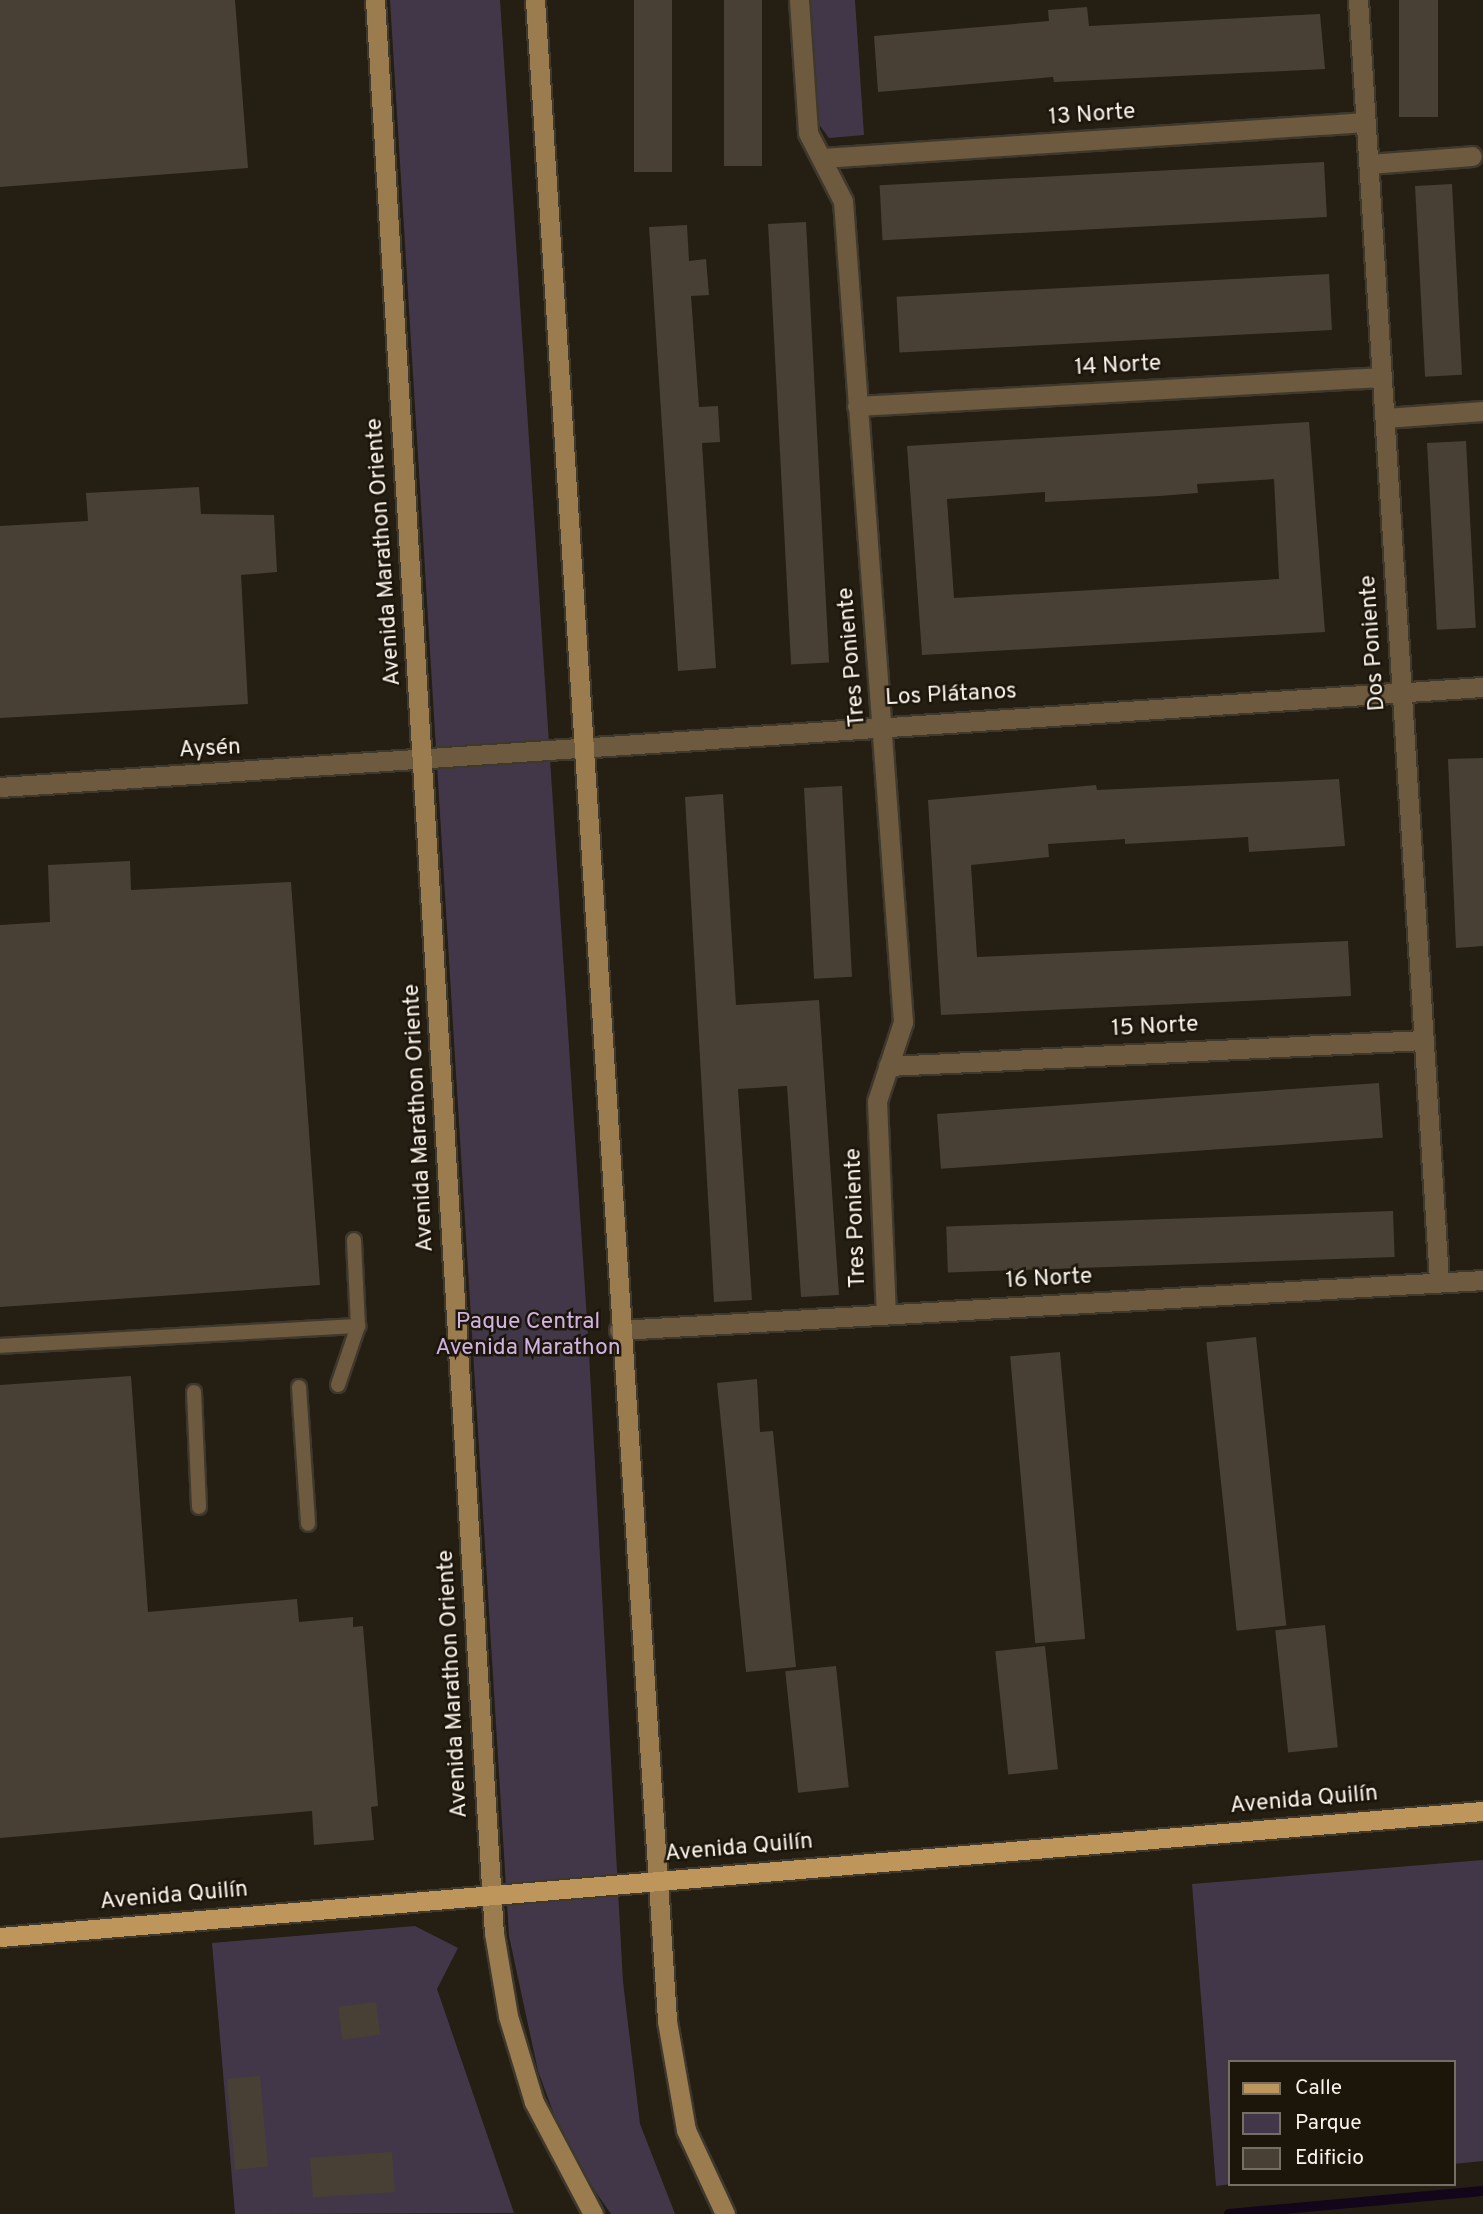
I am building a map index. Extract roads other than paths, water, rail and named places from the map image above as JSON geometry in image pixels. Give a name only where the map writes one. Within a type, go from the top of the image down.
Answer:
[{"type":"main road","name":"Avenida Marathon Oriente","points":[[375,0],[491,1893],[517,2054],[554,2148],[593,2214]]},
{"type":"main road","points":[[535,0],[619,1330],[657,1881],[676,2091],[700,2167],[725,2214]]},
{"type":"main road","name":"Avenida Quilín","points":[[0,1937],[491,1893],[1483,1811]]},
{"type":"street","name":"Tres Poniente","points":[[799,0],[808,133],[843,201],[903,1022],[877,1101],[886,1314]]},
{"type":"street","name":"Dos Poniente","points":[[1358,0],[1439,1282]]},
{"type":"street","name":"13 Norte","points":[[822,158],[1366,122]]},
{"type":"street","points":[[1369,164],[1472,156]]},
{"type":"street","name":"14 Norte","points":[[857,406],[1382,377]]},
{"type":"street","points":[[1385,418],[1483,411]]},
{"type":"street","name":"Los Plátanos","points":[[423,761],[883,724],[1483,687]]},
{"type":"street","name":"Aysén","points":[[0,787],[423,761]]},
{"type":"street","name":"15 Norte","points":[[888,1066],[1424,1040]]},
{"type":"street","name":"16 Norte","points":[[619,1330],[1483,1280]]},
{"type":"lane","points":[[338,1384],[358,1326],[354,1240]]},
{"type":"lane","points":[[0,1346],[358,1326]]},
{"type":"lane","points":[[299,1387],[308,1524]]},
{"type":"lane","points":[[194,1392],[199,1507]]},
{"type":"waterway","points":[[1229,2214],[1483,2191]]},
{"type":"park label","name":"Paque Central Avenida Marathon","points":[[528,1336]]}]
